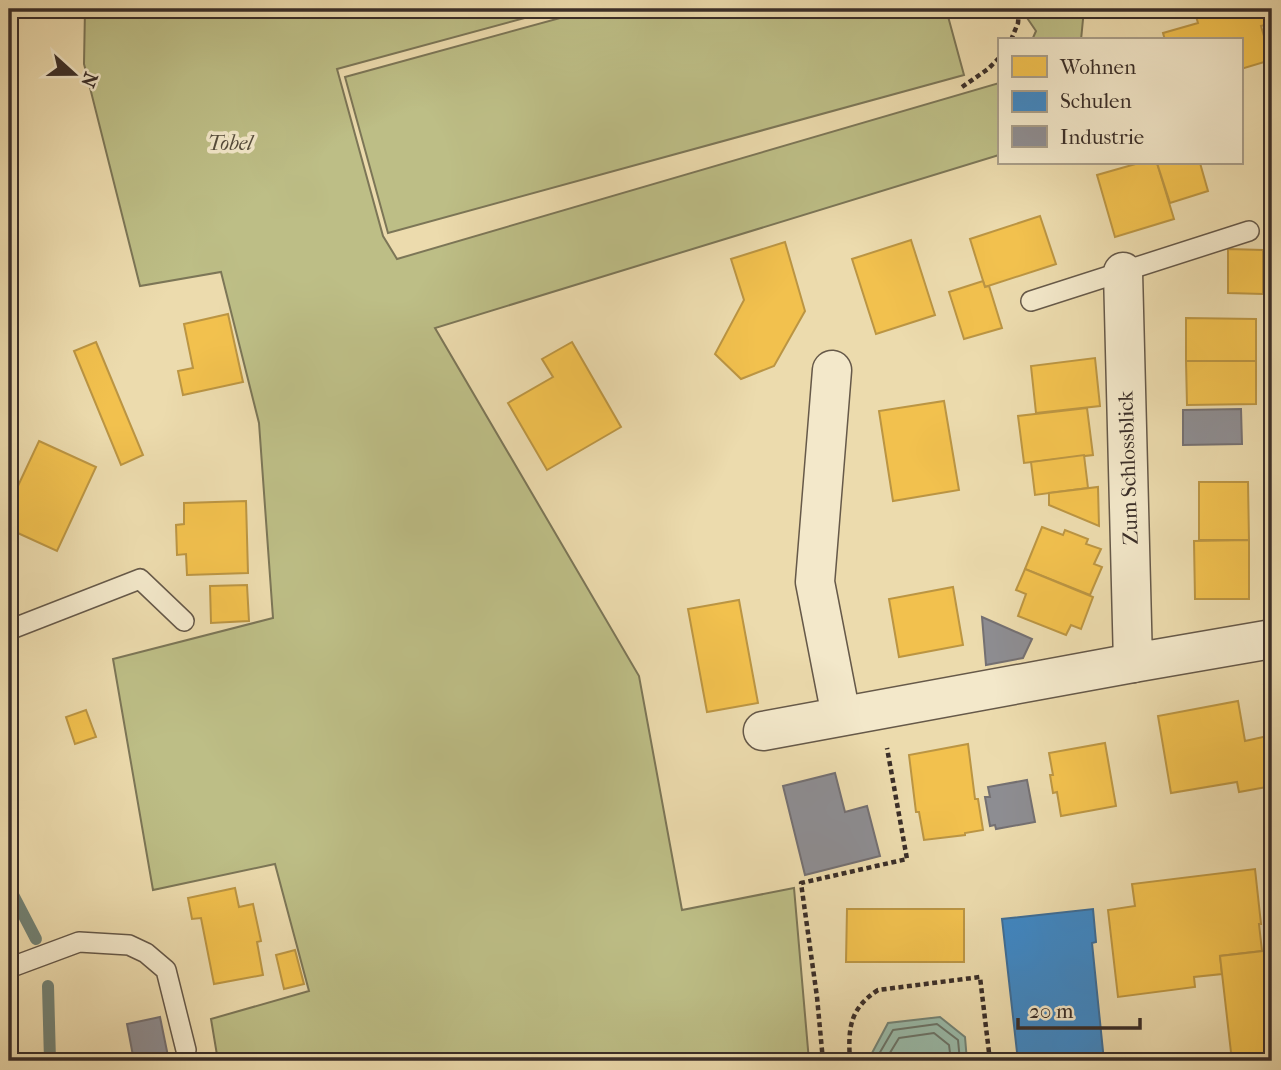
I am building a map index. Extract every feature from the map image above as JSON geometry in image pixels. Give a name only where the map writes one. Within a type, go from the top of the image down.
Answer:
[{"type":"street","name":"Zum Schlossblick","points":[[1123,272],[1133,663]]},
{"type":"street","points":[[832,370],[815,582],[841,716]]},
{"type":"street","points":[[763,731],[1272,639]]},
{"type":"lane","points":[[1031,301],[1249,231]]},
{"type":"lane","points":[[9,630],[140,579],[184,621]]},
{"type":"lane","points":[[9,968],[79,942],[129,945],[146,953],[166,970],[186,1050]]},
{"type":"path","points":[[1012,38],[1018,23],[1019,9]]},
{"type":"path","points":[[962,87],[998,59]]},
{"type":"path","points":[[823,1061],[801,883],[907,859],[880,709]]},
{"type":"path","points":[[850,1061],[848,1032],[855,1014],[864,1000],[878,990],[980,976],[990,1061]]},
{"type":"green space","name":"Tobel","points":[[85,9],[371,9],[391,16],[419,9],[558,9],[337,69],[383,236],[397,259],[998,83],[998,155],[435,328],[639,676],[682,910],[794,888],[809,1061],[218,1061],[211,1019],[309,991],[275,864],[153,890],[113,659],[273,618],[259,423],[221,272],[140,286],[84,64]]},
{"type":"green space","points":[[593,9],[946,9],[964,75],[388,233],[345,77]]},
{"type":"green space","points":[[1021,9],[1084,9],[1081,38],[1033,38],[1036,31]]},
{"type":"water","points":[[940,1017],[965,1037],[967,1061],[872,1061],[872,1053],[888,1023]]},
{"type":"building: Wohnen","points":[[1211,9],[1272,9],[1272,23],[1261,26],[1271,60],[1242,69],[1242,38],[1164,38],[1163,33],[1198,23],[1195,13]]},
{"type":"building: Wohnen","points":[[1136,164],[1157,164],[1174,219],[1115,237],[1097,175]]},
{"type":"building: Wohnen","points":[[1157,164],[1200,164],[1208,191],[1170,203]]},
{"type":"building: Wohnen","points":[[1040,216],[1056,264],[985,287],[970,239]]},
{"type":"building: Wohnen","points":[[911,240],[935,315],[876,334],[852,259]]},
{"type":"building: Wohnen","points":[[785,242],[805,311],[774,366],[741,379],[715,354],[744,300],[731,259]]},
{"type":"building: Wohnen","points":[[1228,249],[1263,250],[1263,294],[1228,293]]},
{"type":"building: Wohnen","points":[[983,281],[985,287],[989,286],[1002,328],[964,339],[949,292]]},
{"type":"building: Wohnen","points":[[228,314],[243,382],[183,395],[178,371],[193,368],[184,324]]},
{"type":"building: Wohnen","points":[[1186,318],[1256,319],[1256,361],[1186,361]]},
{"type":"building: Wohnen","points":[[96,342],[143,455],[121,465],[74,351]]},
{"type":"building: Wohnen","points":[[572,342],[621,427],[547,470],[508,403],[553,377],[542,359]]},
{"type":"building: Wohnen","points":[[1095,358],[1100,406],[1036,413],[1031,366]]},
{"type":"building: Wohnen","points":[[1186,361],[1256,361],[1256,404],[1187,405]]},
{"type":"building: Wohnen","points":[[944,401],[959,490],[893,501],[879,411]]},
{"type":"building: Wohnen","points":[[1087,408],[1093,455],[1024,463],[1018,416]]},
{"type":"building: Wohnen","points":[[39,441],[96,467],[57,551],[9,529],[9,505]]},
{"type":"building: Wohnen","points":[[1084,455],[1088,488],[1035,495],[1031,462]]},
{"type":"building: Wohnen","points":[[1199,482],[1248,482],[1249,540],[1199,540]]},
{"type":"building: Wohnen","points":[[1098,487],[1099,526],[1049,505],[1049,493]]},
{"type":"building: Wohnen","points":[[246,501],[248,573],[187,575],[186,554],[177,555],[176,525],[184,524],[184,503]]},
{"type":"building: Wohnen","points":[[1042,527],[1063,535],[1065,530],[1088,539],[1086,544],[1101,549],[1094,564],[1102,567],[1090,595],[1025,569]]},
{"type":"building: Wohnen","points":[[1249,540],[1249,599],[1195,599],[1194,541]]},
{"type":"building: Wohnen","points":[[1025,569],[1093,597],[1081,629],[1071,625],[1066,635],[1018,616],[1026,594],[1016,590]]},
{"type":"building: Wohnen","points":[[247,585],[249,621],[211,623],[210,586]]},
{"type":"building: Wohnen","points":[[953,587],[963,645],[899,657],[889,599]]},
{"type":"building: Wohnen","points":[[739,600],[758,703],[707,712],[688,609]]},
{"type":"building: Wohnen","points":[[1272,684],[1272,735],[1264,685]]},
{"type":"building: Wohnen","points":[[1238,701],[1245,741],[1272,735],[1272,786],[1239,792],[1237,782],[1171,793],[1158,716]]},
{"type":"building: Wohnen","points":[[86,710],[96,737],[75,744],[66,717]]},
{"type":"building: Wohnen","points":[[1105,743],[1116,806],[1061,816],[1057,792],[1053,793],[1049,753]]},
{"type":"building: Wohnen","points":[[968,744],[975,799],[978,799],[983,830],[924,840],[919,812],[916,812],[909,755]]},
{"type":"building: Wohnen","points":[[1255,869],[1262,951],[1220,956],[1222,974],[1194,977],[1195,987],[1118,997],[1108,910],[1135,906],[1132,884]]},
{"type":"building: Wohnen","points":[[235,888],[239,907],[253,904],[261,941],[257,942],[263,975],[214,984],[201,918],[192,919],[188,898]]},
{"type":"building: Wohnen","points":[[847,909],[964,909],[964,962],[846,962]]},
{"type":"building: Wohnen","points":[[295,950],[304,984],[284,989],[276,955]]},
{"type":"building: Wohnen","points":[[1272,950],[1272,1061],[1232,1061],[1220,956]]},
{"type":"building: Schulen","points":[[1093,909],[1096,942],[1092,943],[1104,1061],[1018,1061],[1002,919]]},
{"type":"building: Industrie","points":[[1241,409],[1242,444],[1183,445],[1183,410]]},
{"type":"building: Industrie","points":[[982,617],[1032,639],[1023,658],[986,665]]},
{"type":"building: Industrie","points":[[835,773],[845,812],[867,806],[880,856],[805,875],[783,786]]},
{"type":"building: Industrie","points":[[1027,780],[1035,822],[996,829],[995,825],[990,826],[985,797],[990,797],[988,787]]},
{"type":"building: Industrie","points":[[160,1017],[169,1061],[134,1061],[127,1024]]},
{"type":"waterway","points":[[9,887],[36,939]]},
{"type":"waterway","points":[[48,986],[50,1061]]}]
